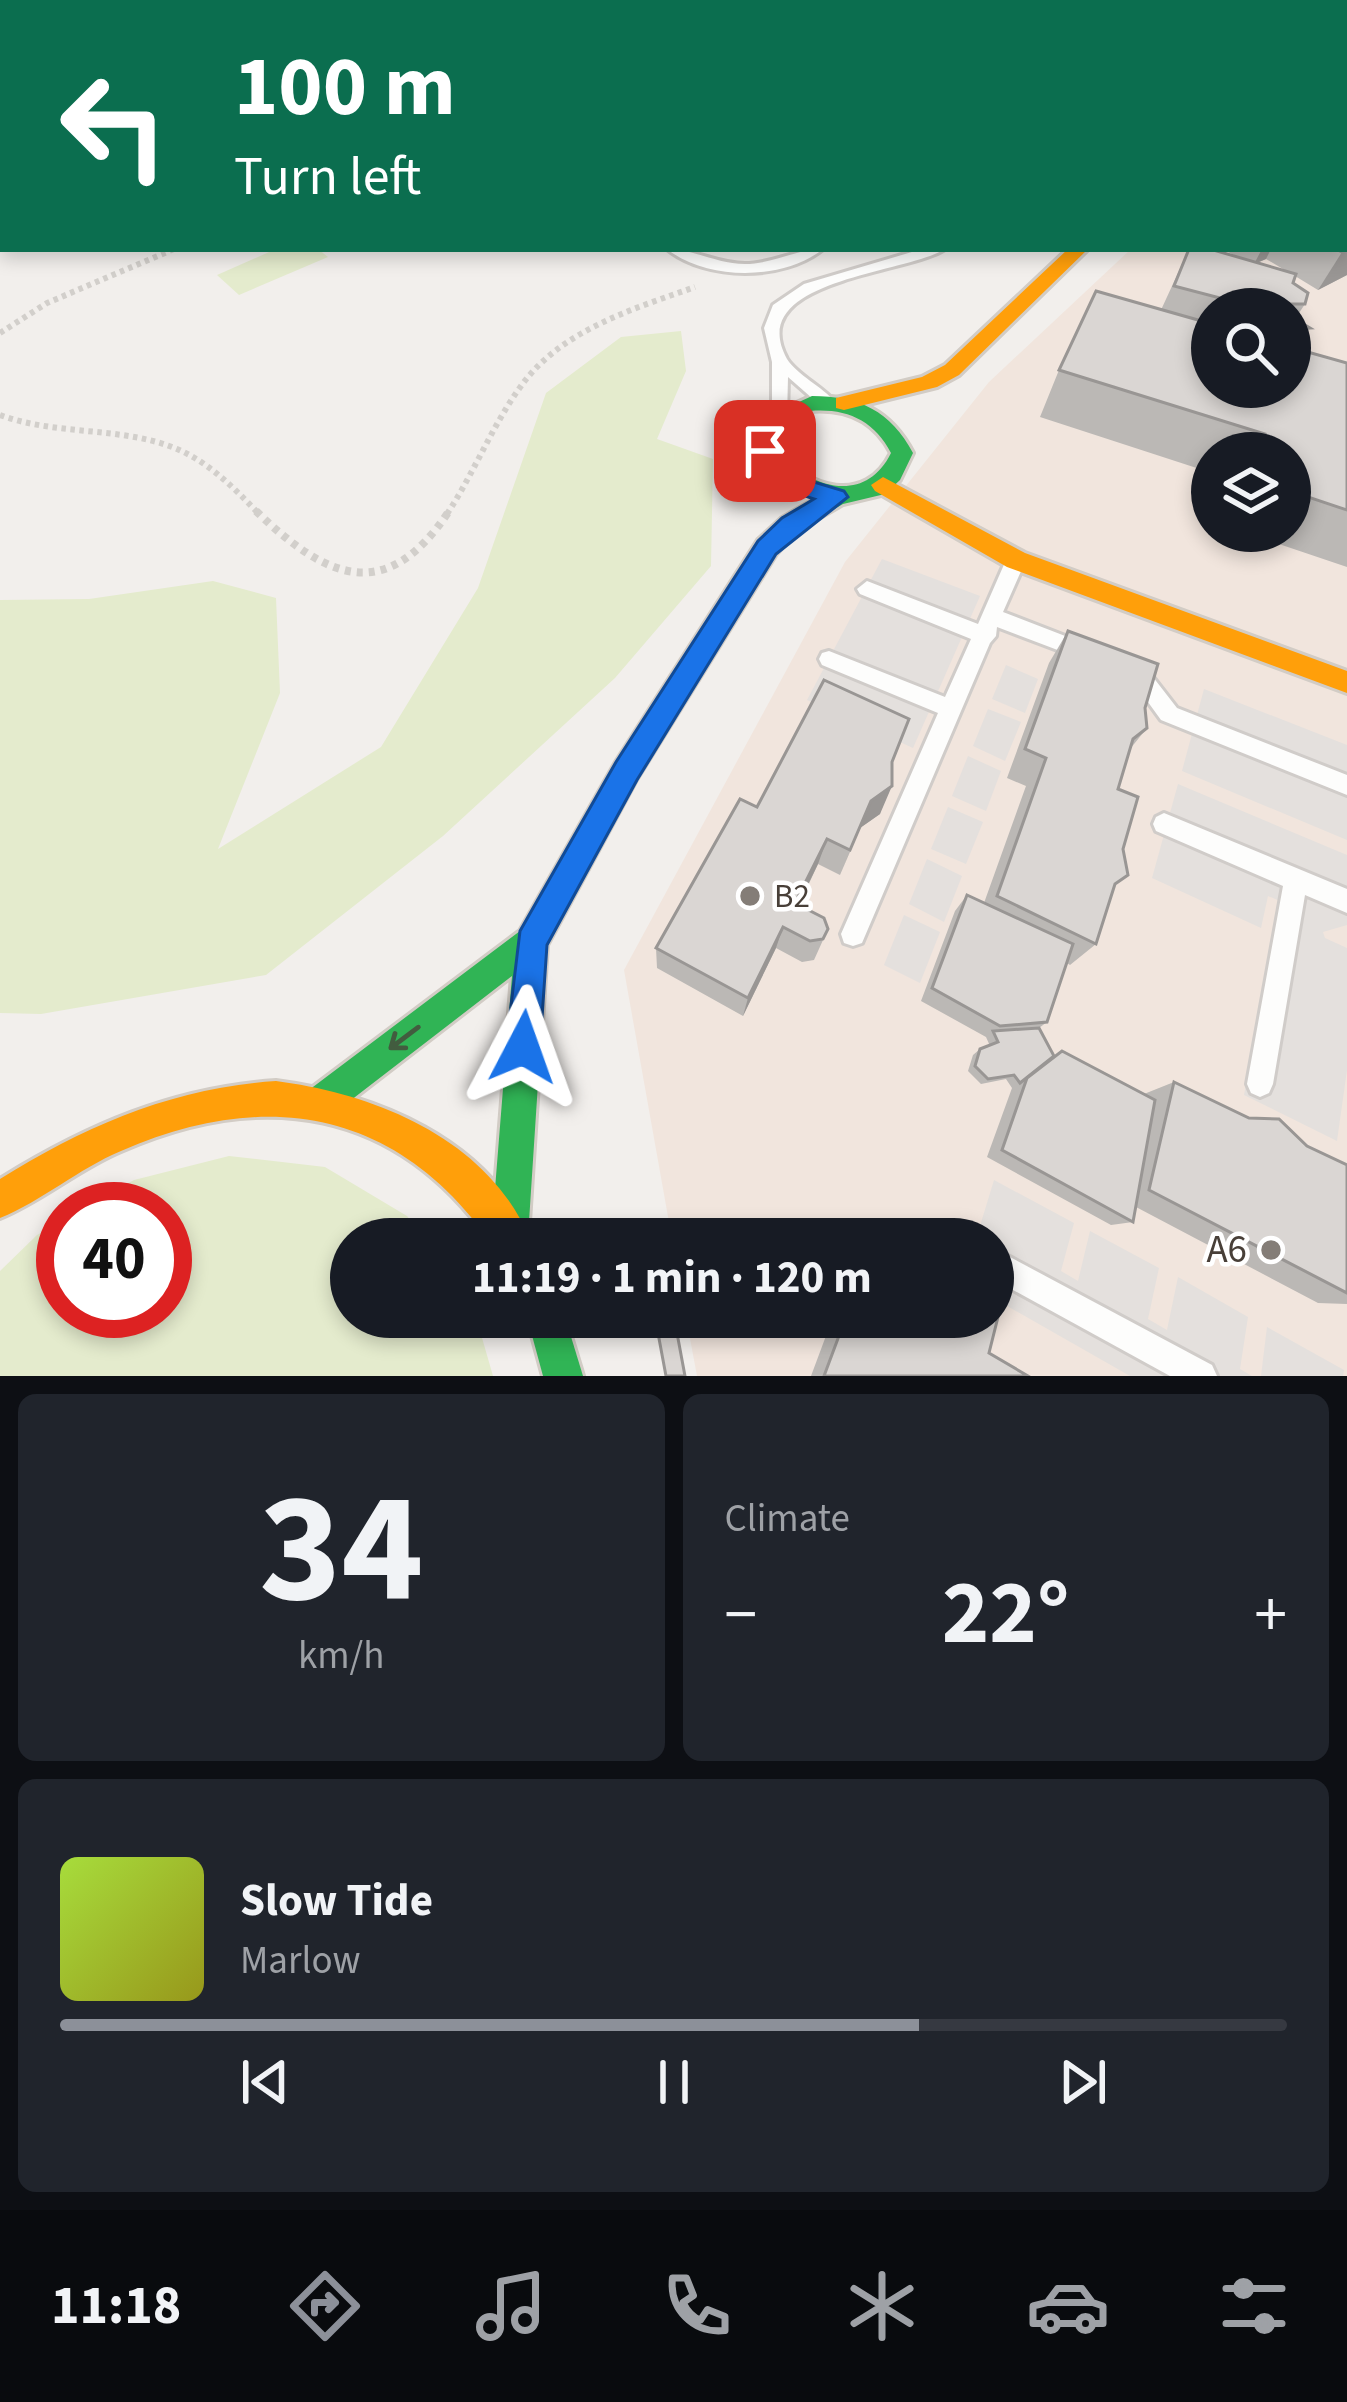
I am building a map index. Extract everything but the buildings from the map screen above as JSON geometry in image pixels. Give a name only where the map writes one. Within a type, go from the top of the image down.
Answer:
[{"type":"street","points":[[767,547],[777,487],[765,451],[767,433],[778,418],[797,407],[929,382],[952,370],[1076,252]]},
{"type":"street","points":[[896,435],[929,382]]},
{"type":"street","points":[[321,1102],[531,943],[626,771],[767,547],[790,524],[836,497],[883,485],[897,471],[902,453],[884,421],[836,403]]},
{"type":"street","points":[[773,468],[811,493],[836,497]]},
{"type":"street","points":[[883,485],[1016,560],[1347,682]]},
{"type":"street","points":[[511,1218],[531,943]]},
{"type":"street","points":[[0,1200],[62,1157],[127,1125],[194,1104],[268,1095],[321,1102],[404,1132],[449,1164],[494,1218]]},
{"type":"street","points":[[0,1162],[62,1157]]},
{"type":"street","points":[[552,1338],[562,1376]]},
{"type":"lane","points":[[681,252],[714,266],[747,268],[805,252]]},
{"type":"lane","points":[[778,418],[780,362],[772,328],[778,308],[809,287],[928,252]]},
{"type":"lane","points":[[780,362],[836,403]]},
{"type":"lane","points":[[853,934],[1016,560]]},
{"type":"lane","points":[[867,589],[1139,674],[1169,714],[1347,785]]},
{"type":"lane","points":[[830,658],[953,710]]},
{"type":"lane","points":[[1164,824],[1347,901]]},
{"type":"lane","points":[[1260,1084],[1296,880]]},
{"type":"lane","points":[[1014,1274],[1201,1376]]},
{"type":"path","points":[[0,333],[47,303],[167,252]]},
{"type":"path","points":[[0,416],[28,428],[103,431],[152,440],[183,452],[218,470],[267,527],[304,553],[358,576],[386,575],[409,560],[439,528],[540,363],[609,319],[747,268]]},
{"type":"shaded area","points":[[1128,252],[1347,252],[1347,1376],[697,1376],[690,1338],[1014,1338],[1014,1218],[668,1218],[624,970],[845,562],[989,382]]},
{"type":"shaded area","points":[[882,559],[980,596],[913,748],[807,700]]},
{"type":"shaded area","points":[[1006,665],[1038,679],[1025,713],[992,699]]},
{"type":"shaded area","points":[[1204,689],[1347,745],[1347,840],[1182,771]]},
{"type":"shaded area","points":[[988,709],[1021,722],[1005,761],[973,746]]},
{"type":"shaded area","points":[[968,756],[1001,771],[986,811],[952,796]]},
{"type":"shaded area","points":[[1178,784],[1347,855],[1347,925],[1323,932],[1325,938],[1347,948],[1347,1070],[1337,1141],[1244,1095],[1280,901],[1268,896],[1261,928],[1152,878]]},
{"type":"shaded area","points":[[948,807],[983,822],[966,864],[931,849]]},
{"type":"shaded area","points":[[927,859],[962,876],[944,922],[909,904]]},
{"type":"shaded area","points":[[904,915],[940,932],[920,983],[884,965]]},
{"type":"shaded area","points":[[994,1180],[1074,1223],[1061,1271],[1078,1281],[1090,1231],[1159,1268],[1148,1319],[1167,1330],[1178,1277],[1248,1317],[1240,1369],[1252,1376],[1130,1376],[1014,1310],[1014,1218],[982,1218]]},
{"type":"shaded area","points":[[1267,1327],[1344,1370],[1343,1376],[1261,1376]]},
{"type":"green space","points":[[269,252],[322,252],[328,257],[239,295],[217,275]]},
{"type":"green space","points":[[681,331],[686,371],[657,439],[713,459],[711,566],[615,678],[443,836],[266,975],[41,1014],[0,1013],[0,600],[89,599],[213,581],[276,598],[280,693],[218,849],[381,747],[478,588],[546,393],[621,337]]},
{"type":"green space","points":[[229,1156],[325,1167],[409,1218],[330,1218],[330,1338],[482,1338],[493,1376],[0,1376],[0,1271],[36,1236],[36,1338],[192,1338],[192,1182],[130,1182]]},
{"type":"traffic: fast","points":[[812,403],[854,408],[887,428],[902,453],[892,474],[877,488],[858,495],[817,491],[779,468],[765,451],[775,426],[787,414],[812,403]]},
{"type":"traffic: fast","points":[[321,1102],[531,942],[626,771],[767,547],[790,524],[836,497]]},
{"type":"traffic: fast","points":[[510,1218],[531,942]]},
{"type":"traffic: fast","points":[[552,1338],[563,1376]]},
{"type":"traffic: slow","points":[[844,403],[929,382],[952,370],[1076,252]]},
{"type":"traffic: slow","points":[[883,485],[1016,560],[1347,682]]},
{"type":"traffic: slow","points":[[0,1200],[108,1138],[163,1116],[220,1103],[276,1099],[333,1106],[390,1127],[446,1162],[496,1218]]},
{"type":"place","name":"B2","points":[[750,896]]},
{"type":"place","name":"A6","points":[[1271,1250]]},
{"type":"route","points":[[523,1047],[531,943],[626,771],[767,547],[790,524],[836,497],[789,483],[773,468],[765,451]]}]
